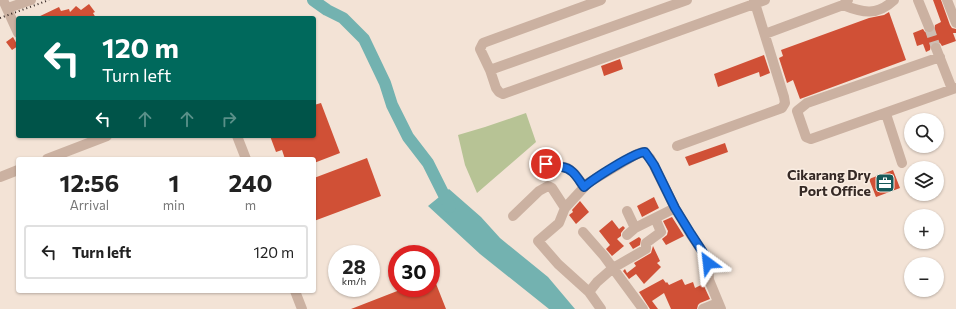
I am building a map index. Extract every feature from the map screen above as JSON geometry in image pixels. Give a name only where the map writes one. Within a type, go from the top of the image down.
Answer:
[{"type":"street","points":[[16,28],[5,4],[31,0]]},
{"type":"street","points":[[601,0],[483,43],[480,49],[499,92],[503,94],[758,1],[765,34],[785,103],[782,108],[677,146]]},
{"type":"street","points":[[490,70],[687,0]]},
{"type":"street","points":[[765,34],[845,3],[860,12],[870,12],[884,7],[894,0]]},
{"type":"street","points":[[918,0],[929,27]]},
{"type":"street","points":[[948,0],[956,23]]},
{"type":"street","points":[[938,53],[954,89],[886,114],[808,138],[806,137],[797,111],[808,103],[938,53]]},
{"type":"street","points":[[886,114],[902,163]]},
{"type":"street","points":[[52,157],[102,138]]},
{"type":"street","points":[[238,138],[245,157]]},
{"type":"street","points":[[601,309],[589,292],[558,264],[538,241],[561,220],[565,208],[584,187],[594,179],[640,152],[645,152],[654,165],[675,208],[706,257],[708,263],[709,280],[719,306],[703,309]]},
{"type":"street","points":[[543,160],[548,165],[568,168],[576,175],[584,187]]},
{"type":"street","points":[[0,177],[16,171]]},
{"type":"street","points":[[513,216],[539,191],[548,186],[552,188],[565,208]]},
{"type":"street","points":[[627,211],[631,231],[675,208]]},
{"type":"street","points":[[589,292],[597,282],[613,268],[646,249],[646,243],[660,234],[660,229],[654,218]]},
{"type":"street","points":[[583,232],[613,268],[643,309]]},
{"type":"street","points":[[297,293],[302,309]]},
{"type":"green space","points":[[526,113],[536,142],[477,193],[465,165],[458,135]]},
{"type":"water","points":[[449,189],[481,217],[500,238],[548,277],[575,309],[549,309],[480,254],[428,206]]},
{"type":"building","points":[[933,0],[941,0],[950,25],[952,28],[956,29],[956,33],[953,33],[956,41],[942,46],[940,43],[934,42],[931,44],[930,50],[926,52],[923,44],[917,46],[913,33],[923,29],[925,32],[931,33],[934,31],[935,25],[941,22]]},
{"type":"building","points":[[89,4],[95,12],[93,13],[95,16],[40,16],[59,7],[61,11],[69,9],[70,12],[76,6],[81,10]]},
{"type":"building","points":[[889,12],[906,60],[800,99],[793,80],[787,83],[779,58],[783,56],[781,50]]},
{"type":"building","points":[[13,37],[16,42],[16,47],[12,50],[6,42]]},
{"type":"building","points":[[764,55],[770,73],[760,77],[759,72],[718,87],[714,74]]},
{"type":"building","points":[[620,59],[623,69],[604,76],[601,66]]},
{"type":"building","points":[[321,103],[340,153],[316,162],[316,157],[284,157],[282,150],[276,152],[271,138],[316,138],[316,104]]},
{"type":"building","points":[[725,143],[728,152],[689,166],[685,157]]},
{"type":"building","points":[[367,158],[381,196],[316,220],[316,177]]},
{"type":"building","name":"Cikarang Dry Port Office","points":[[893,170],[900,188],[876,197],[869,179]]},
{"type":"building","points":[[654,197],[659,208],[642,217],[637,206]]},
{"type":"building","points":[[580,201],[589,212],[576,224],[569,215],[573,212],[572,210]]},
{"type":"building","points":[[672,217],[684,236],[666,245],[662,239],[667,235],[668,231],[663,221]]},
{"type":"building","points":[[612,220],[619,229],[623,226],[625,228],[621,233],[621,236],[617,239],[624,246],[612,256],[606,249],[610,245],[599,231]]},
{"type":"building","points":[[639,237],[641,239],[640,245],[633,249],[629,243]]},
{"type":"building","points":[[653,246],[660,261],[657,263],[661,267],[644,284],[636,274],[629,279],[623,271],[625,269],[627,273],[636,266],[634,263],[651,253]]},
{"type":"building","points":[[663,279],[669,285],[682,279],[685,285],[693,282],[695,288],[703,284],[710,299],[700,303],[697,309],[671,309],[664,293],[652,301],[658,309],[650,309],[639,292]]},
{"type":"building","points":[[440,294],[446,309],[351,309],[388,295],[388,297],[440,297]]},
{"type":"waterway","points":[[313,0],[327,10],[343,18],[364,39],[385,83],[392,105],[408,137],[428,163],[450,207]]},
{"type":"tunnel","points":[[929,27],[936,48]]},
{"type":"railway","points":[[0,18],[49,0]]},
{"type":"place","name":"Cikarang Dry Port Office","points":[[885,183]]},
{"type":"route","points":[[546,164],[568,168],[576,175],[584,187],[603,173],[640,152],[645,152],[654,165],[675,208],[708,260],[708,263]]}]
